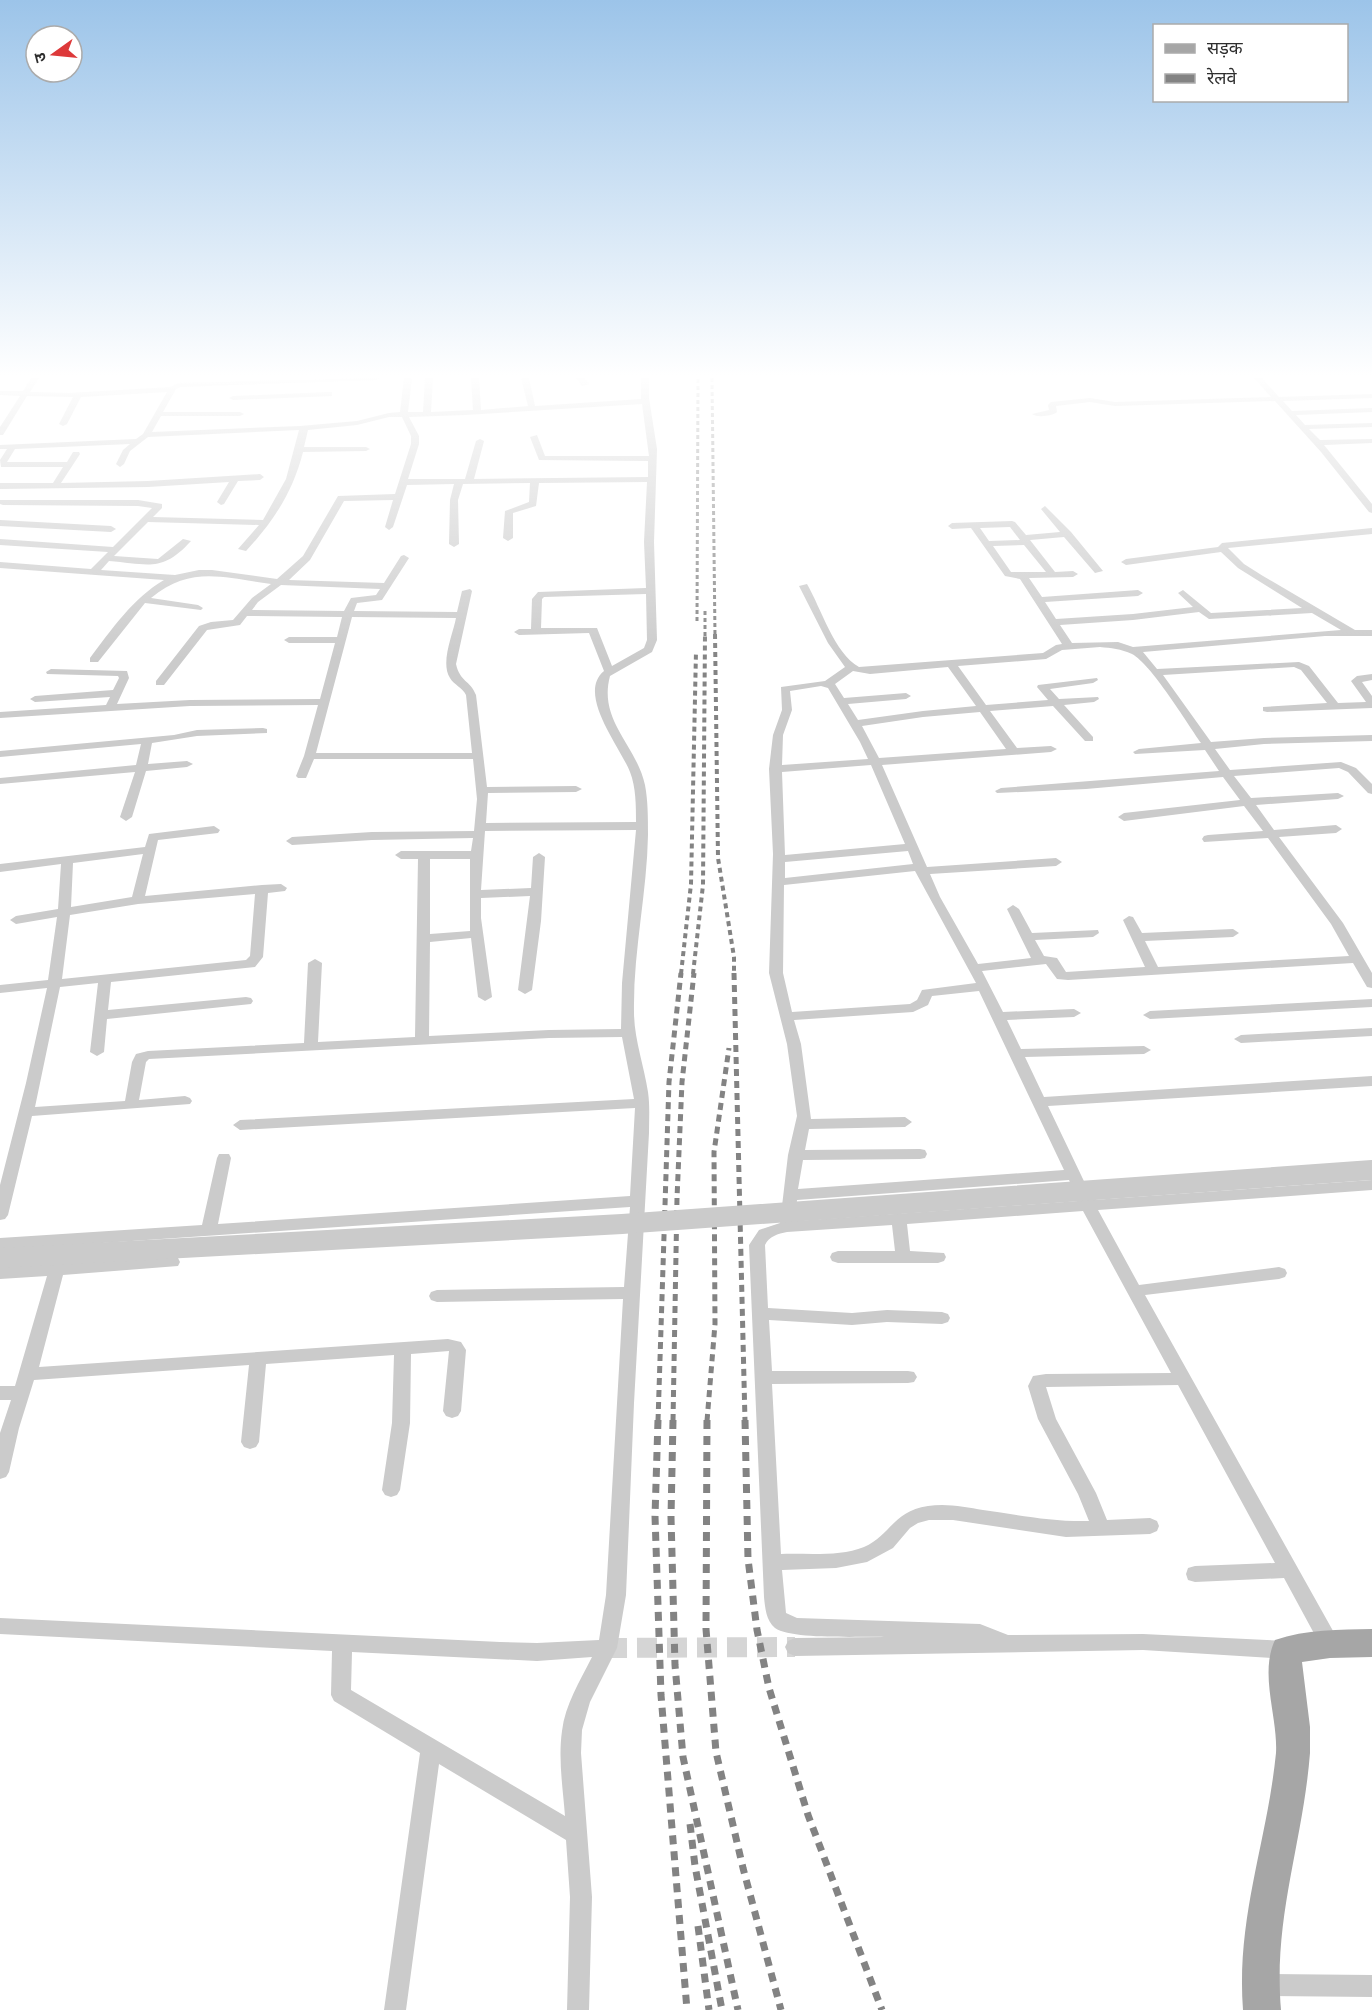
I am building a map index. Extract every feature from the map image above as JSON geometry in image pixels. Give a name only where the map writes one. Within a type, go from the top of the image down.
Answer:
[{"type":"main road","points":[[1260,1997],[1260,1943],[1291,1768],[1293,1728],[1284,1668],[1287,1650],[1330,1644],[1372,1643]]},
{"type":"street","points":[[56,484],[64,472]]},
{"type":"street","points":[[243,549],[267,524],[281,502],[292,472]]},
{"type":"street","points":[[389,527],[406,472]]},
{"type":"street","points":[[469,481],[472,472]]},
{"type":"street","points":[[578,2010],[582,1934],[571,1753],[572,1730],[580,1701],[607,1648],[616,1595],[625,1403],[639,1201],[642,1103],[628,1033],[628,991],[641,826],[639,782],[602,710],[603,680],[609,671],[642,655],[651,646],[649,542],[653,472]]},
{"type":"street","points":[[1343,472],[1367,499],[1372,510]]},
{"type":"street","points":[[0,486],[148,484],[260,477]]},
{"type":"street","points":[[221,502],[235,478]]},
{"type":"street","points":[[403,482],[653,479]]},
{"type":"street","points":[[508,538],[509,511],[533,504],[535,480]]},
{"type":"street","points":[[454,544],[456,518],[454,500],[459,481]]},
{"type":"street","points":[[160,683],[204,628],[211,625],[232,625],[255,600],[307,558],[341,498],[397,497]]},
{"type":"street","points":[[3,502],[10,515]]},
{"type":"street","points":[[10,515],[157,505],[158,508],[95,570]]},
{"type":"street","points":[[1045,509],[1098,571]]},
{"type":"street","points":[[10,515],[111,529]]},
{"type":"street","points":[[147,519],[267,524]]},
{"type":"street","points":[[952,526],[1012,524],[1053,575]]},
{"type":"street","points":[[973,525],[1008,574],[1023,576],[1073,574]]},
{"type":"street","points":[[1125,562],[1222,549],[1222,546],[1230,544],[1372,531]]},
{"type":"street","points":[[986,544],[1068,534]]},
{"type":"street","points":[[107,558],[159,562],[186,541]]},
{"type":"street","points":[[0,542],[115,550]]},
{"type":"street","points":[[1222,549],[1268,584],[1351,632]]},
{"type":"street","points":[[303,776],[352,601],[379,598],[404,558]]},
{"type":"street","points":[[0,565],[95,570],[176,578]]},
{"type":"street","points":[[94,660],[124,621],[144,600],[158,588],[176,578],[198,573],[279,582],[386,586]]},
{"type":"street","points":[[1023,576],[1070,646]]},
{"type":"street","points":[[804,586],[836,646],[852,667],[870,671],[1046,656],[1056,648],[1070,646],[1112,644],[1134,650],[1351,632],[1372,633]]},
{"type":"street","points":[[467,591],[453,654],[452,672],[457,681],[468,688],[471,695],[482,790],[475,894],[477,934],[485,997]]},
{"type":"street","points":[[536,631],[537,599],[541,594],[651,591]]},
{"type":"street","points":[[1039,600],[1138,592]]},
{"type":"street","points":[[1182,593],[1204,614],[1214,616],[1314,610]]},
{"type":"street","points":[[144,600],[198,608]]},
{"type":"street","points":[[1053,622],[1122,618],[1199,609]]},
{"type":"street","points":[[245,613],[462,615]]},
{"type":"street","points":[[519,632],[593,630],[609,671]]},
{"type":"street","points":[[289,640],[341,640]]},
{"type":"street","points":[[1134,650],[1156,672],[1226,773],[1337,923],[1372,984]]},
{"type":"street","points":[[950,663],[1014,752]]},
{"type":"street","points":[[1156,672],[1295,664],[1305,669],[1335,706]]},
{"type":"street","points":[[788,1227],[795,1155],[803,1124],[804,1101],[788,1016],[777,983],[779,859],[777,741],[787,710],[785,689],[828,684],[852,667]]},
{"type":"street","points":[[51,672],[123,673],[124,678],[110,709]]},
{"type":"street","points":[[1372,677],[1356,681],[1372,704]]},
{"type":"street","points":[[1089,740],[1044,690],[1044,685],[1093,680]]},
{"type":"street","points":[[828,684],[856,724],[875,762],[920,869],[999,1016],[1088,1206],[1330,1644]]},
{"type":"street","points":[[35,699],[117,693]]},
{"type":"street","points":[[842,701],[906,696]]},
{"type":"street","points":[[856,724],[923,714],[1094,699]]},
{"type":"street","points":[[0,715],[190,703],[325,702]]},
{"type":"street","points":[[1267,709],[1372,704]]},
{"type":"street","points":[[0,754],[147,741],[197,734],[263,731]]},
{"type":"street","points":[[1139,752],[1207,745],[1372,738]]},
{"type":"street","points":[[126,817],[135,794],[147,741]]},
{"type":"street","points":[[776,769],[1051,749]]},
{"type":"street","points":[[310,756],[478,756]]},
{"type":"street","points":[[0,781],[187,764]]},
{"type":"street","points":[[1001,791],[1087,787],[1226,773],[1341,765],[1352,770],[1372,791]]},
{"type":"street","points":[[482,790],[576,789]]},
{"type":"street","points":[[1124,817],[1248,802],[1338,796]]},
{"type":"street","points":[[292,841],[480,830],[641,826]]},
{"type":"street","points":[[1208,839],[1336,829]]},
{"type":"street","points":[[138,900],[150,840],[157,835],[214,830]]},
{"type":"street","points":[[779,859],[911,847]]},
{"type":"street","points":[[0,868],[148,850]]},
{"type":"street","points":[[401,855],[477,855]]},
{"type":"street","points":[[422,1041],[424,855]]},
{"type":"street","points":[[525,990],[539,857]]},
{"type":"street","points":[[0,1215],[56,983],[65,913],[67,860]]},
{"type":"street","points":[[779,882],[920,869],[1056,862]]},
{"type":"street","points":[[16,920],[138,900],[281,888]]},
{"type":"street","points":[[0,989],[250,964],[256,957],[262,889]]},
{"type":"street","points":[[475,894],[537,892]]},
{"type":"street","points":[[1013,909],[1040,960]]},
{"type":"street","points":[[1129,920],[1154,972]]},
{"type":"street","points":[[1028,937],[1093,933]]},
{"type":"street","points":[[1137,937],[1233,933]]},
{"type":"street","points":[[422,939],[477,934]]},
{"type":"street","points":[[974,968],[1040,960],[1052,961],[1059,973],[1068,976],[1357,959]]},
{"type":"street","points":[[311,1046],[315,963]]},
{"type":"street","points":[[97,1052],[105,978]]},
{"type":"street","points":[[788,1016],[912,1008],[923,1002],[927,993],[984,986]]},
{"type":"street","points":[[102,1015],[246,1001]]},
{"type":"street","points":[[1150,1015],[1372,1003]]},
{"type":"street","points":[[999,1016],[1074,1013]]},
{"type":"street","points":[[1241,1039],[1372,1032]]},
{"type":"street","points":[[130,1105],[139,1062],[144,1056],[549,1034],[628,1033]]},
{"type":"street","points":[[1016,1053],[1144,1050]]},
{"type":"street","points":[[1039,1102],[1372,1081]]},
{"type":"street","points":[[25,1112],[185,1101]]},
{"type":"street","points":[[240,1125],[642,1103]]},
{"type":"street","points":[[803,1124],[905,1122]]},
{"type":"street","points":[[795,1155],[920,1154]]},
{"type":"street","points":[[209,1230],[224,1158]]},
{"type":"street","points":[[0,1258],[646,1223],[1372,1170]]},
{"type":"street","points":[[790,1195],[1072,1175]]},
{"type":"street","points":[[1004,1643],[980,1632],[785,1625],[776,1613],[759,1313],[757,1245],[759,1238],[769,1231],[788,1227],[1372,1185]]},
{"type":"street","points":[[0,1244],[639,1201]]},
{"type":"street","points":[[899,1219],[903,1256]]},
{"type":"street","points":[[838,1257],[938,1257]]},
{"type":"street","points":[[0,1273],[172,1262]]},
{"type":"street","points":[[0,1472],[20,1393],[56,1270]]},
{"type":"street","points":[[1134,1291],[1279,1273]]},
{"type":"street","points":[[437,1296],[633,1293]]},
{"type":"street","points":[[759,1313],[845,1319],[887,1316],[942,1318]]},
{"type":"street","points":[[27,1374],[455,1346],[458,1356],[452,1411]]},
{"type":"street","points":[[391,1491],[401,1423],[403,1349]]},
{"type":"street","points":[[250,1442],[258,1358]]},
{"type":"street","points":[[763,1378],[908,1377]]},
{"type":"street","points":[[1101,1528],[1087,1493],[1047,1419],[1036,1386],[1040,1381],[1046,1380],[1182,1378]]},
{"type":"street","points":[[0,1393],[20,1393]]},
{"type":"street","points":[[772,1562],[836,1560],[867,1554],[886,1543],[904,1523],[913,1517],[929,1513],[953,1513],[1066,1529],[1149,1526]]},
{"type":"street","points":[[1195,1574],[1290,1570]]},
{"type":"street","points":[[0,1626],[537,1652],[607,1648]]},
{"type":"street","points":[[342,1642],[340,1695],[577,1835]]},
{"type":"street","points":[[795,1647],[1143,1642],[1287,1650]]},
{"type":"street","points":[[395,2010],[431,1749]]},
{"type":"street","points":[[1260,1997],[1372,1986]]},
{"type":"tunnel","points":[[607,1648],[795,1647]]},
{"type":"railway","points":[[697,621],[698,472]]},
{"type":"railway","points":[[713,472],[715,636]]},
{"type":"railway","points":[[705,609],[705,634]]},
{"type":"railway","points":[[693,974],[703,885],[705,634]]},
{"type":"railway","points":[[715,634],[718,858],[734,957],[734,973]]},
{"type":"railway","points":[[681,974],[691,884],[696,651]]},
{"type":"railway","points":[[658,1421],[669,1082],[681,973]]},
{"type":"railway","points":[[673,1421],[677,1198],[682,1082],[694,973]]},
{"type":"railway","points":[[734,973],[745,1421]]},
{"type":"railway","points":[[707,1421],[715,1324],[714,1152],[729,1048]]},
{"type":"railway","points":[[658,1420],[655,1516],[661,1695],[687,2010]]},
{"type":"railway","points":[[673,1420],[671,1517],[675,1665],[683,1757],[738,2010]]},
{"type":"railway","points":[[707,1420],[706,1629],[716,1752],[743,1868],[781,2010]]},
{"type":"railway","points":[[745,1420],[748,1559],[757,1630],[769,1688],[808,1815],[882,2010]]},
{"type":"railway","points":[[690,1824],[695,1866],[722,2010]]},
{"type":"railway","points":[[698,1926],[709,2010]]}]
